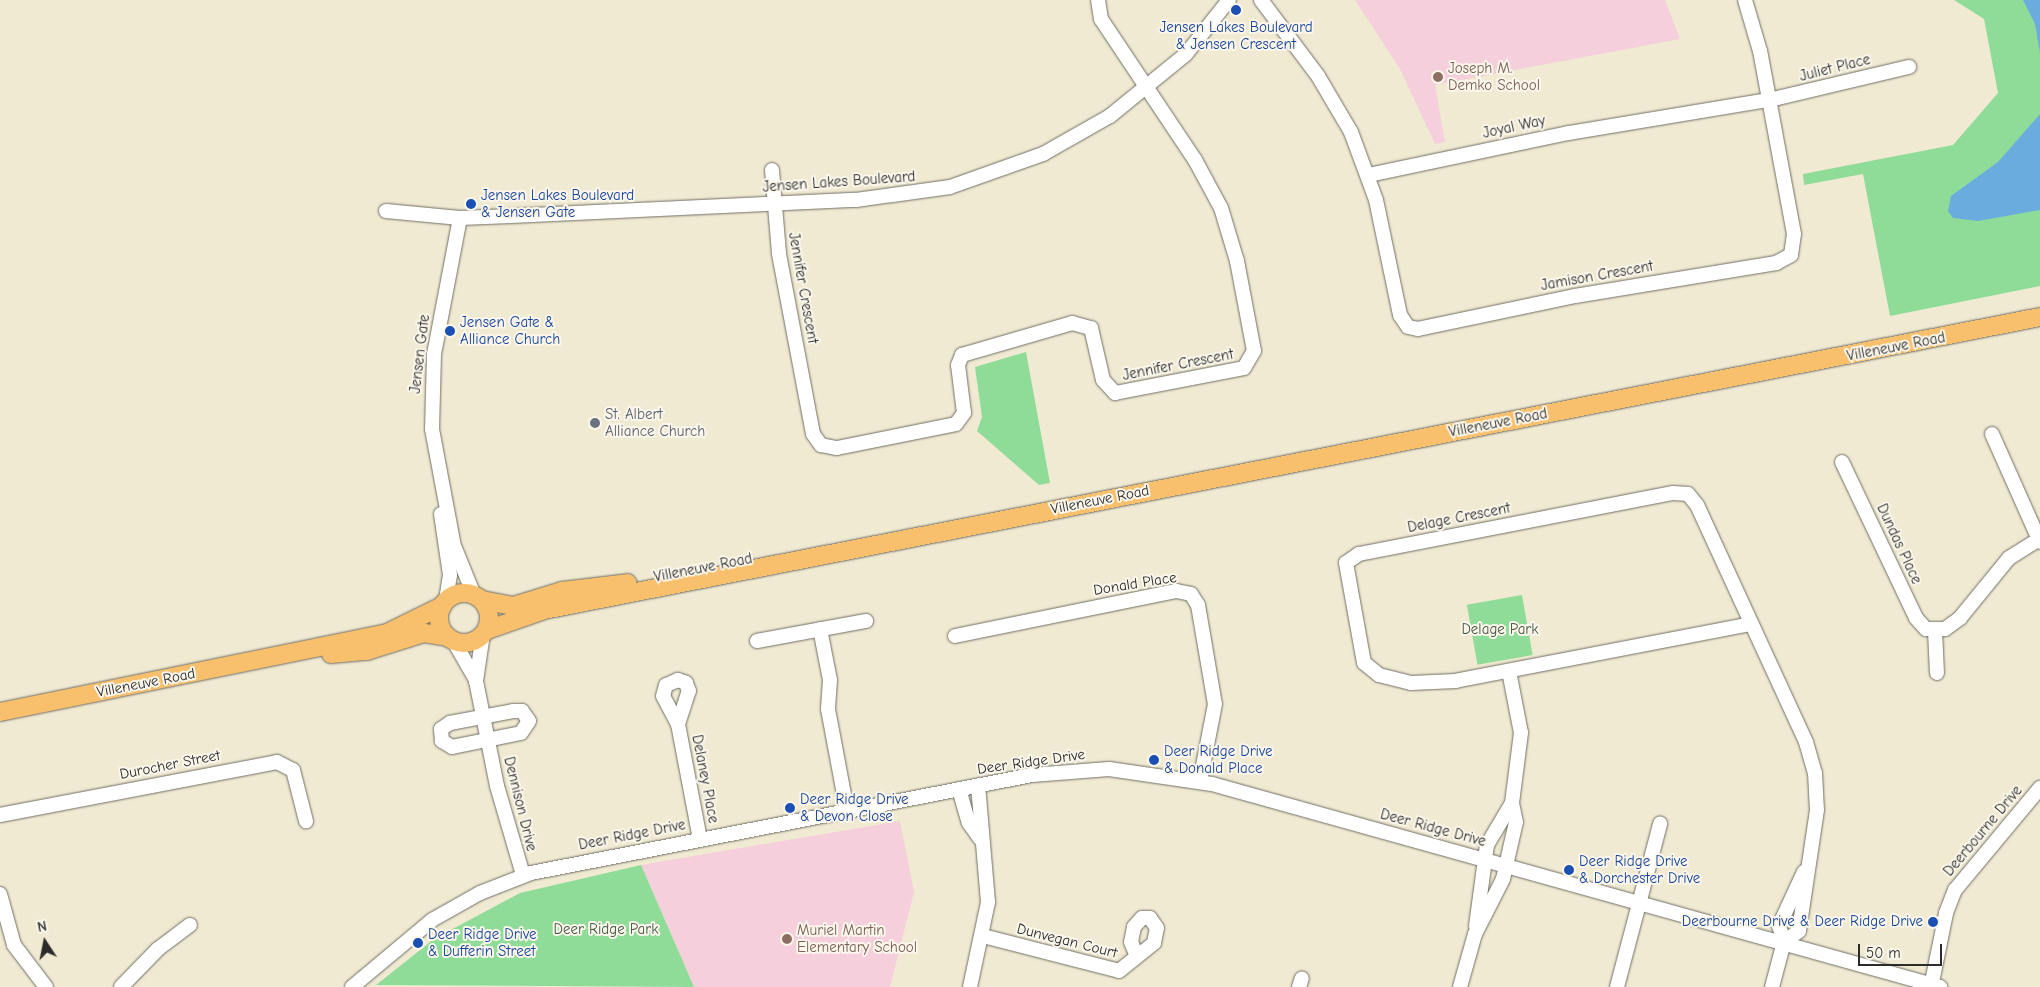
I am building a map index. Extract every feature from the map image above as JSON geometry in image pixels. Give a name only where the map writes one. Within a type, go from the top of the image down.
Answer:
[{"type":"main road","name":"Villeneuve Road","points":[[485,632],[544,610],[2040,317]]},
{"type":"main road","name":"Villeneuve Road","points":[[478,597],[513,606],[562,591],[956,528]]},
{"type":"main road","points":[[459,593],[478,597],[490,617],[485,632],[472,642],[450,638],[440,623],[444,603],[459,593]]},
{"type":"main road","name":"Villeneuve Road","points":[[0,712],[293,656],[385,634],[444,603]]},
{"type":"main road","name":"Villeneuve Road","points":[[293,656],[368,650],[424,633],[450,638]]},
{"type":"street","points":[[1098,0],[1101,19],[1147,88]]},
{"type":"street","name":"Jensen Lakes Boulevard","points":[[386,211],[460,218],[773,203],[907,195],[987,177],[1065,143],[1147,88],[1186,54],[1229,0]]},
{"type":"street","points":[[1261,0],[1332,98],[1369,175]]},
{"type":"street","points":[[1745,0],[1769,100]]},
{"type":"street","name":"Juliet Place","points":[[1769,100],[1909,67]]},
{"type":"street","name":"Jennifer Crescent","points":[[773,203],[813,434],[826,447],[956,424],[964,413],[958,365],[962,355],[1072,322],[1090,328],[1103,380],[1115,393],[1239,371],[1248,365],[1254,351],[1229,231],[1206,177],[1147,88]]},
{"type":"street","name":"Jamison Crescent","points":[[1369,175],[1399,310],[1413,328],[1601,291],[1776,263],[1791,255],[1795,244],[1769,100]]},
{"type":"street","name":"Joyal Way","points":[[1369,175],[1569,133],[1769,100]]},
{"type":"street","points":[[772,170],[773,203]]},
{"type":"street","name":"Jensen Gate","points":[[444,603],[450,575],[442,535],[442,496],[431,391],[460,218]]},
{"type":"street","points":[[1937,674],[1935,631],[1960,618],[2009,558],[2039,541],[1992,434]]},
{"type":"street","name":"Dundas Place","points":[[1842,462],[1916,618],[1935,631]]},
{"type":"street","name":"Delage Crescent","points":[[1751,624],[1509,671],[1428,684],[1372,672],[1362,657],[1348,560],[1368,552],[1684,493],[1694,500],[1751,624],[1813,761],[1817,810],[1807,868],[1800,932],[1784,942],[1779,926],[1807,868]]},
{"type":"street","name":"Jensen Gate","points":[[442,496],[460,567],[478,597]]},
{"type":"street","name":"Donald Place","points":[[955,636],[1176,591],[1191,594],[1198,605],[1215,704],[1200,781]]},
{"type":"street","points":[[757,641],[866,621]]},
{"type":"street","points":[[820,630],[830,680],[827,704],[847,811]]},
{"type":"street","name":"Dennison Drive","points":[[476,680],[485,632]]},
{"type":"street","name":"Dennison Drive","points":[[450,638],[476,680],[488,739],[523,876]]},
{"type":"street","points":[[1475,934],[1507,866],[1516,822],[1512,803],[1522,743],[1509,671]]},
{"type":"street","name":"Dennison Drive","points":[[522,711],[529,721],[521,733],[488,739],[452,747],[440,735],[450,723],[483,716],[522,711]]},
{"type":"street","name":"Delaney Place","points":[[678,724],[700,839]]},
{"type":"street","name":"Durocher Street","points":[[0,815],[277,762],[292,770],[306,821]]},
{"type":"street","name":"Deer Ridge Drive","points":[[352,987],[432,920],[523,876],[700,839],[959,789],[1093,769],[1152,772],[1200,781],[1784,942],[1935,986]]},
{"type":"street","points":[[970,987],[983,936],[988,890],[980,839],[983,822],[978,786]]},
{"type":"street","name":"Deerbourne Drive","points":[[1935,986],[1946,913],[1955,890],[2040,788]]},
{"type":"street","points":[[959,789],[969,823],[980,839]]},
{"type":"street","points":[[1460,987],[1475,934],[1484,859],[1501,816],[1512,803]]},
{"type":"street","points":[[1617,987],[1660,824]]},
{"type":"street","points":[[0,894],[14,945],[46,987]]},
{"type":"street","points":[[121,987],[158,949],[190,925]]},
{"type":"street","name":"Dunvegan Court","points":[[983,936],[1111,971],[1128,966],[1136,954]]},
{"type":"street","points":[[1772,987],[1784,942]]},
{"type":"shaded area","name":"Joseph M. Demko School","points":[[1355,0],[1665,0],[1680,39],[1435,85],[1445,142],[1435,144],[1400,69]]},
{"type":"shaded area","name":"Muriel Martin Elementary School","points":[[900,821],[914,892],[890,987],[694,987],[641,865]]},
{"type":"green space","points":[[1954,0],[2040,0],[2040,286],[1890,316],[1863,174],[1804,185],[1803,174],[1953,145],[1998,93],[1984,19]]},
{"type":"green space","points":[[1026,352],[1050,483],[1039,485],[977,431],[982,417],[975,367]]},
{"type":"green space","name":"Delage Park","points":[[1522,595],[1533,655],[1477,665],[1467,605]]},
{"type":"green space","name":"Deer Ridge Park","points":[[641,865],[694,987],[376,985],[434,939],[520,893]]},
{"type":"water","points":[[2023,0],[2040,0],[2040,53],[2035,24]]},
{"type":"water","points":[[2040,114],[2040,210],[1978,221],[1953,218],[1948,211],[1951,196],[1998,162]]},
{"type":"place","name":"Jensen Lakes Boulevard & Jensen Crescent","points":[[1236,10]]},
{"type":"place","name":"Joseph M. Demko School","points":[[1438,77]]},
{"type":"place","name":"Jensen Lakes Boulevard & Jensen Gate","points":[[471,204]]},
{"type":"place","name":"Jensen Gate & Alliance Church","points":[[450,331]]},
{"type":"place","name":"St. Albert Alliance Church","points":[[595,423]]},
{"type":"place","name":"Deer Ridge Drive & Donald Place","points":[[1154,760]]},
{"type":"place","name":"Deer Ridge Drive & Devon Close","points":[[790,808]]},
{"type":"place","name":"Deer Ridge Drive & Dorchester Drive","points":[[1569,870]]},
{"type":"place","name":"Deerbourne Drive & Deer Ridge Drive","points":[[1933,922]]},
{"type":"place","name":"Muriel Martin Elementary School","points":[[787,939]]},
{"type":"place","name":"Deer Ridge Drive & Dufferin Street","points":[[418,943]]}]
